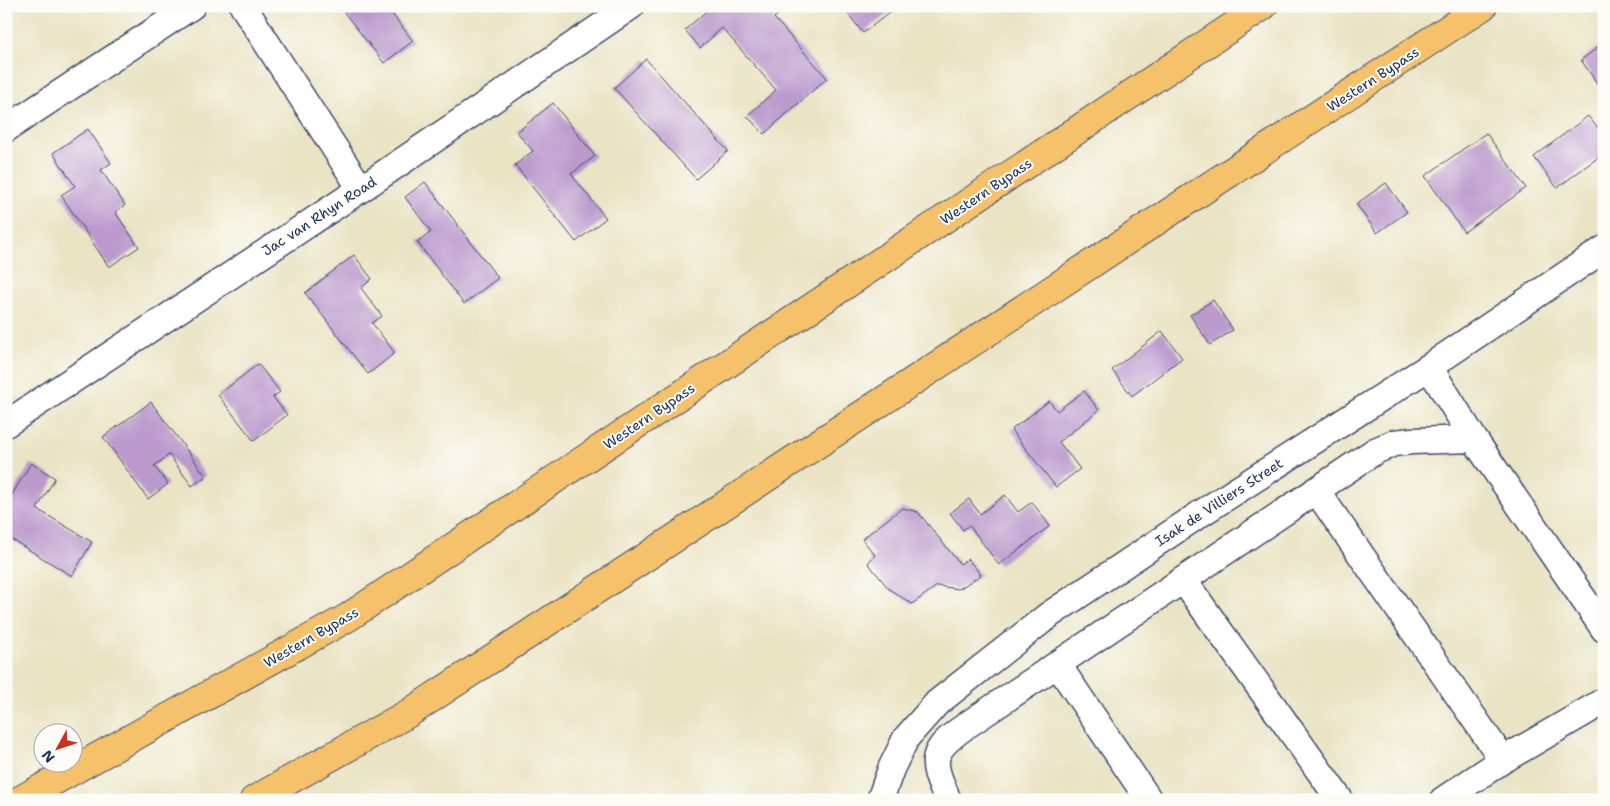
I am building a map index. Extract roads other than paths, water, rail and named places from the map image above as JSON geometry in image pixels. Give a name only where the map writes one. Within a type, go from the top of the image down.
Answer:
[{"type":"highway","name":"Western Bypass","points":[[20,800],[347,618],[1263,6]]},
{"type":"highway","name":"Western Bypass","points":[[254,800],[409,713],[1483,6]]},
{"type":"street","points":[[6,129],[192,6]]},
{"type":"street","points":[[243,6],[361,189]]},
{"type":"street","name":"Jac van Rhyn Road","points":[[6,424],[361,189],[631,6]]},
{"type":"street","name":"Isak de Villiers Street","points":[[880,800],[891,769],[906,738],[937,704],[1049,615],[1200,514],[1429,367],[1604,249]]},
{"type":"street","points":[[1429,367],[1474,439],[1604,629]]},
{"type":"street","points":[[948,800],[937,774],[935,759],[938,750],[946,740],[1376,451],[1394,443],[1412,440],[1474,439]]},
{"type":"street","points":[[1316,490],[1504,760]]},
{"type":"street","points":[[1184,581],[1340,800]]},
{"type":"street","points":[[1058,665],[1149,800]]},
{"type":"street","points":[[1443,800],[1504,760],[1604,700]]}]
